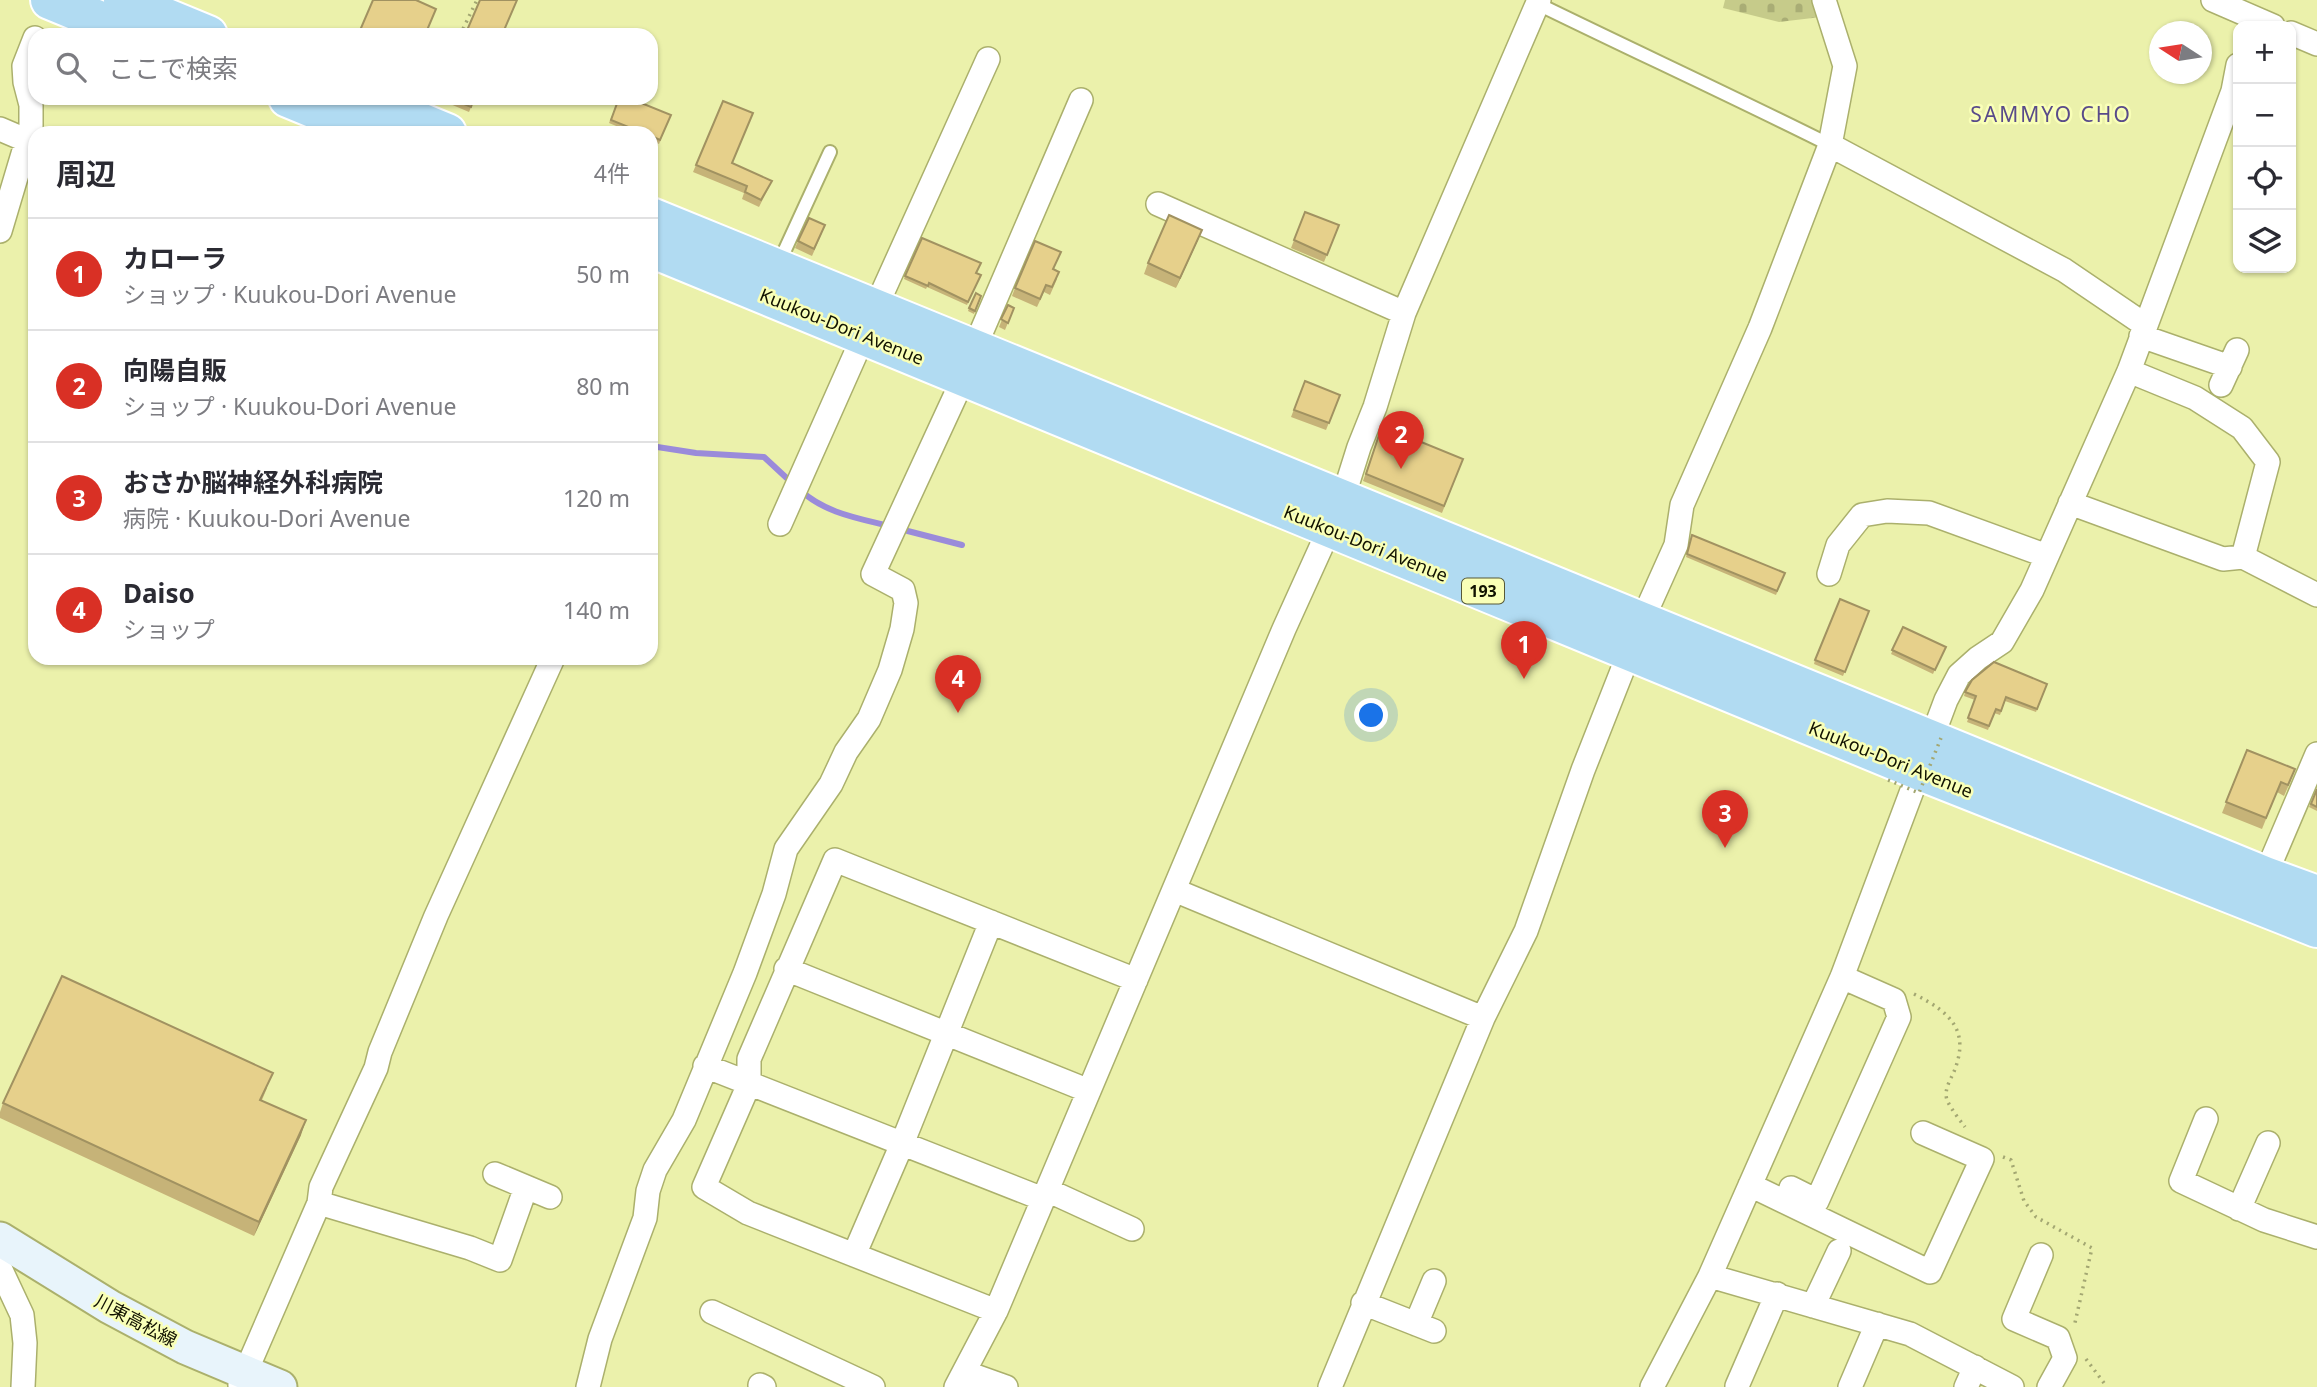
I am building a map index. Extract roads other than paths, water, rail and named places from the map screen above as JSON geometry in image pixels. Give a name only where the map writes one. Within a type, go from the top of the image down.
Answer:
[{"type":"highway","points":[[50,0],[118,28]]},
{"type":"highway","points":[[123,0],[191,28]]},
{"type":"highway","points":[[305,105],[356,126]]},
{"type":"highway","points":[[379,105],[430,126]]},
{"type":"highway","name":"Kuukou-Dori Avenue","points":[[658,220],[776,268],[869,322]]},
{"type":"highway","name":"Kuukou-Dori Avenue","points":[[658,250],[869,322],[1636,637],[2317,928]]},
{"type":"highway","name":"Kuukou-Dori Avenue","points":[[1920,758],[2317,895]]},
{"type":"main road","name":"川東高松線","points":[[0,1239],[110,1307],[242,1380],[279,1387]]},
{"type":"street","points":[[39,28],[50,0]]},
{"type":"street","points":[[1330,1387],[1483,1018],[1526,931],[1553,851],[1636,637],[1676,545],[1682,505],[1760,328],[1829,145],[1845,66],[1824,0]]},
{"type":"street","points":[[2213,0],[2247,14]]},
{"type":"street","points":[[1006,1387],[960,1380],[996,1311],[1279,641],[1336,515],[1376,407],[1404,313],[1535,1]]},
{"type":"street","points":[[2296,35],[2317,44]]},
{"type":"street","points":[[28,56],[24,66],[28,99]]},
{"type":"street","points":[[780,524],[988,59]]},
{"type":"street","points":[[1651,1387],[1710,1276],[1842,976],[1920,758],[1946,700],[1959,675],[2002,642],[2032,590],[2129,371],[2234,84]]},
{"type":"street","points":[[588,1387],[600,1339],[645,1218],[654,1170],[684,1120],[745,973],[774,894],[786,849],[831,785],[846,752],[869,719],[890,670],[902,629],[905,603],[903,590],[873,574],[969,363],[1081,100]]},
{"type":"street","points":[[0,232],[16,143],[32,116],[29,105]]},
{"type":"street","points":[[1829,145],[2064,271],[2143,331],[2229,368]]},
{"type":"street","points":[[1158,204],[1404,313]]},
{"type":"street","points":[[2129,371],[2195,398],[2242,428],[2268,462],[2243,557]]},
{"type":"street","points":[[2070,503],[2223,559],[2243,557],[2317,595]]},
{"type":"street","points":[[1829,574],[1838,545],[1862,515],[1887,511],[1929,513],[2047,556]]},
{"type":"street","points":[[242,1380],[319,1203],[321,1187],[376,1068],[380,1052],[436,916],[550,665]]},
{"type":"street","points":[[2265,876],[2317,754]]},
{"type":"street","points":[[996,1311],[748,1213],[704,1187],[749,1083],[749,1059],[786,969],[835,860],[1136,979]]},
{"type":"street","points":[[1174,890],[1483,1018]]},
{"type":"street","points":[[854,1255],[902,1144],[991,922]]},
{"type":"street","points":[[786,969],[1089,1091]]},
{"type":"street","points":[[1754,1179],[1817,1201],[1899,1017],[1894,1000],[1842,976]]},
{"type":"street","points":[[705,1066],[902,1144],[1132,1229]]},
{"type":"street","points":[[2206,1119],[2181,1181],[2264,1220],[2317,1237]]},
{"type":"street","points":[[1754,1179],[1930,1272],[1982,1159],[1923,1133]]},
{"type":"street","points":[[2239,1209],[2268,1143]]},
{"type":"street","points":[[495,1174],[550,1197]]},
{"type":"street","points":[[319,1203],[470,1248],[500,1260],[526,1188]]},
{"type":"street","points":[[1813,1306],[1839,1251]]},
{"type":"street","points":[[2042,1255],[2014,1319],[2058,1338],[2065,1358],[2049,1387]]},
{"type":"street","points":[[0,1268],[22,1315],[25,1343],[23,1387]]},
{"type":"street","points":[[1710,1276],[1910,1334],[1970,1377],[2012,1387]]},
{"type":"street","points":[[1363,1303],[1425,1327],[1434,1281]]},
{"type":"street","points":[[1737,1386],[1777,1294]]},
{"type":"street","points":[[712,1312],[873,1387]]},
{"type":"street","points":[[1850,1387],[1877,1325]]},
{"type":"lane","points":[[1535,1],[1618,44],[1829,145]]},
{"type":"lane","points":[[776,268],[830,152]]},
{"type":"waterway","points":[[658,447],[696,453],[764,457],[792,483]]},
{"type":"waterway","points":[[800,490],[831,509],[889,526]]},
{"type":"waterway","points":[[900,529],[962,545]]},
{"type":"place","name":"向陽自販","points":[[1401,469]]},
{"type":"place","name":"カローラ","points":[[1524,679]]},
{"type":"place","name":"Daiso","points":[[958,713]]},
{"type":"place","name":"おさか脳神経外科病院","points":[[1725,848]]},
{"type":"district","name":"SAMMYO CHO","points":[[2051,114]]}]
